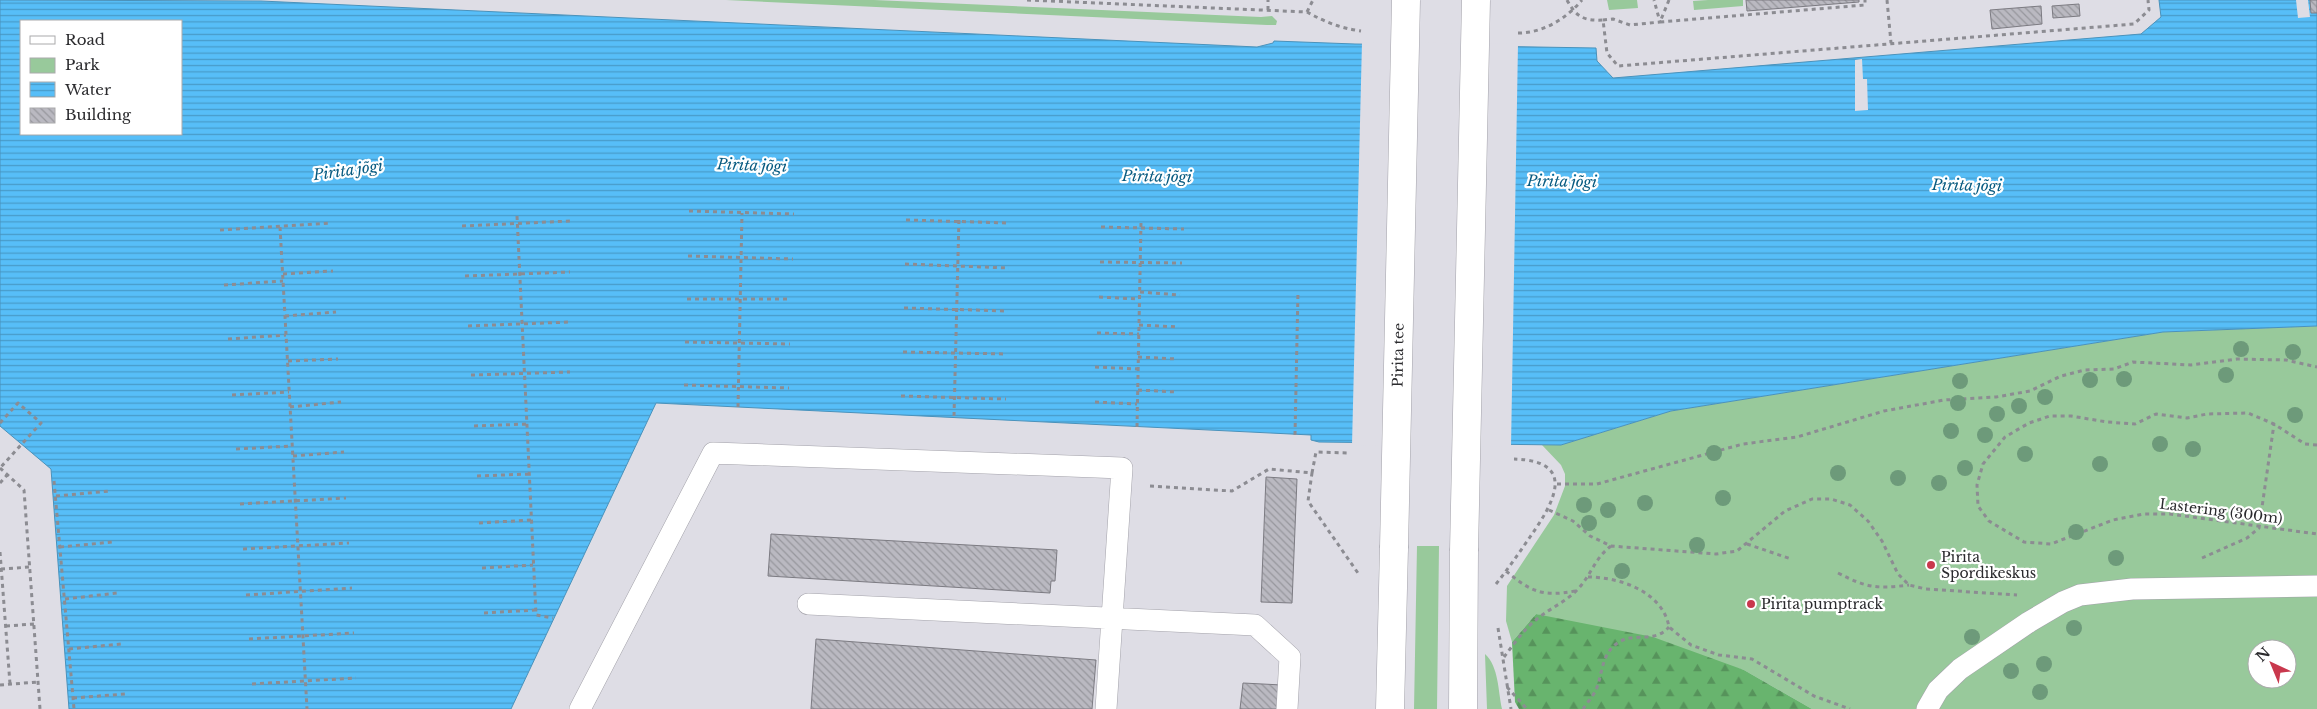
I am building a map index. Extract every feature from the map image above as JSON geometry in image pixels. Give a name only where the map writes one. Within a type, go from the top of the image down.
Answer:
[{"type":"main road","name":"Pirita tee","points":[[1390,709],[1406,0]]},
{"type":"main road","points":[[1463,709],[1464,551],[1476,0]]},
{"type":"lane","points":[[580,709],[714,453],[1122,468],[1106,709]]},
{"type":"lane","points":[[1927,709],[1938,690],[1960,669],[1991,646],[2062,602],[2098,592],[2182,588],[2317,586]]},
{"type":"lane","points":[[808,604],[1112,620],[1255,625],[1290,657],[1287,709]]},
{"type":"path","points":[[1027,0],[1307,12],[1341,28],[1361,31]]},
{"type":"path","points":[[1268,0],[1268,10]]},
{"type":"path","points":[[1307,12],[1313,0]]},
{"type":"path","points":[[1567,0],[1573,10],[1586,20],[1613,19],[1630,25],[1865,5],[1865,0]]},
{"type":"path","points":[[1518,33],[1534,33],[1542,30],[1573,10],[1582,0]]},
{"type":"path","points":[[1654,0],[1660,22]]},
{"type":"path","points":[[1660,22],[1669,0]]},
{"type":"path","points":[[1887,0],[1891,43]]},
{"type":"path","points":[[1603,20],[1607,53],[1618,66],[2134,24],[2149,10],[2148,0]]},
{"type":"path","points":[[689,211],[794,214]]},
{"type":"path","points":[[738,407],[742,213]]},
{"type":"path","points":[[517,216],[536,615],[553,618]]},
{"type":"path","points":[[954,416],[959,217]]},
{"type":"path","points":[[906,220],[1010,223]]},
{"type":"path","points":[[462,226],[570,221]]},
{"type":"path","points":[[1137,427],[1141,222]]},
{"type":"path","points":[[220,230],[331,223]]},
{"type":"path","points":[[280,226],[307,709]]},
{"type":"path","points":[[1101,227],[1184,229]]},
{"type":"path","points":[[688,256],[792,259]]},
{"type":"path","points":[[1100,262],[1182,263]]},
{"type":"path","points":[[905,264],[1010,268]]},
{"type":"path","points":[[283,274],[333,271]]},
{"type":"path","points":[[465,276],[570,272]]},
{"type":"path","points":[[224,285],[283,281]]},
{"type":"path","points":[[1295,435],[1298,290]]},
{"type":"path","points":[[1140,292],[1180,295]]},
{"type":"path","points":[[1099,298],[1139,299]]},
{"type":"path","points":[[687,299],[791,299]]},
{"type":"path","points":[[904,308],[1008,311]]},
{"type":"path","points":[[285,316],[336,312]]},
{"type":"path","points":[[468,326],[570,322]]},
{"type":"path","points":[[1139,325],[1179,327]]},
{"type":"path","points":[[228,338],[286,334]]},
{"type":"path","points":[[1097,334],[1139,334]]},
{"type":"path","points":[[685,342],[790,344]]},
{"type":"path","points":[[903,352],[1007,354]]},
{"type":"path","points":[[1138,357],[1177,359]]},
{"type":"path","points":[[288,361],[338,359]]},
{"type":"path","points":[[1557,484],[1597,484],[1743,444],[1797,436],[1884,411],[1944,400],[1996,397],[2030,391],[2062,376],[2085,370],[2114,369],[2132,362],[2191,365],[2237,359],[2286,360],[2317,367]]},
{"type":"path","points":[[1095,368],[1138,369]]},
{"type":"path","points":[[471,375],[570,372]]},
{"type":"path","points":[[684,385],[788,388]]},
{"type":"path","points":[[1138,390],[1177,392]]},
{"type":"path","points":[[232,395],[289,392]]},
{"type":"path","points":[[901,396],[954,396],[1006,399]]},
{"type":"path","points":[[290,407],[341,402]]},
{"type":"path","points":[[1095,402],[1137,404]]},
{"type":"path","points":[[0,423],[18,403],[41,423],[0,468],[24,490],[40,709]]},
{"type":"path","name":"Lastering (300m)","points":[[2317,445],[2305,444],[2274,424],[2248,413],[2207,414],[2187,418],[2156,414],[2135,424],[2071,416],[2050,416],[2029,424],[2005,437],[1983,464],[1977,485],[1978,506],[1989,521],[2024,542],[2052,544],[2113,520],[2144,514],[2170,514],[2259,528],[2317,534]]},
{"type":"path","points":[[474,426],[526,424]]},
{"type":"path","points":[[2182,588],[2182,575],[2190,564],[2211,552],[2247,538],[2259,528],[2274,424]]},
{"type":"path","points":[[236,449],[292,446]]},
{"type":"path","points":[[293,456],[344,452]]},
{"type":"path","points":[[1348,453],[1316,452],[1308,501],[1364,581]]},
{"type":"path","points":[[1496,593],[1496,585],[1549,510],[1557,484],[1555,476],[1546,466],[1529,460],[1514,459]]},
{"type":"path","points":[[1120,484],[1232,491],[1269,469],[1312,473]]},
{"type":"path","points":[[476,476],[529,474]]},
{"type":"path","points":[[0,483],[7,475]]},
{"type":"path","points":[[54,481],[74,709]]},
{"type":"path","points":[[56,496],[110,491]]},
{"type":"path","points":[[240,504],[346,498]]},
{"type":"path","points":[[1549,510],[1573,521],[1590,536],[1611,546],[1716,554],[1737,551],[1785,510],[1812,499],[1831,499],[1850,505],[1868,521],[1882,541],[1898,574],[1909,585]]},
{"type":"path","points":[[479,523],[531,520]]},
{"type":"path","points":[[60,547],[113,542]]},
{"type":"path","points":[[243,549],[349,543]]},
{"type":"path","points":[[1747,544],[1791,559]]},
{"type":"path","points":[[1504,658],[1524,632],[1537,619],[1577,590],[1588,578],[1603,552],[1611,546]]},
{"type":"path","points":[[0,552],[10,684]]},
{"type":"path","points":[[482,568],[533,565]]},
{"type":"path","points":[[1,569],[30,567]]},
{"type":"path","points":[[1506,570],[1532,590],[1553,595],[1577,590]]},
{"type":"path","points":[[1838,573],[1857,583],[1879,589],[1909,585],[1926,589],[2041,596],[2062,602]]},
{"type":"path","points":[[1588,578],[1614,580],[1646,593],[1667,615],[1669,627],[1691,646],[1718,655],[1752,659],[1814,696],[1850,709]]},
{"type":"path","points":[[246,594],[352,588]]},
{"type":"path","points":[[65,598],[118,593]]},
{"type":"path","points":[[484,614],[536,610]]},
{"type":"path","points":[[6,626],[34,624]]},
{"type":"path","points":[[1497,626],[1504,658],[1511,709]]},
{"type":"path","points":[[1583,709],[1596,690],[1600,671],[1612,648],[1619,641],[1629,638],[1641,639],[1664,633],[1669,627]]},
{"type":"path","points":[[249,639],[354,633]]},
{"type":"path","points":[[69,649],[121,644]]},
{"type":"path","points":[[252,684],[356,678]]},
{"type":"path","points":[[0,685],[38,682]]},
{"type":"path","points":[[1507,687],[1526,709]]},
{"type":"path","points":[[73,698],[125,694]]},
{"type":"green space","points":[[726,0],[874,0],[1272,16],[1277,21],[1276,25],[1267,25]]},
{"type":"green space","points":[[1607,0],[1637,0],[1638,8],[1609,10]]},
{"type":"green space","points":[[1743,0],[1743,6],[1694,10],[1693,1]]},
{"type":"green space","name":"Pirita Spordikeskus","points":[[2317,326],[2317,709],[1812,709],[1744,670],[1536,614],[1512,642],[1506,621],[1507,586],[1554,515],[1565,486],[1565,474],[1561,465],[1542,445],[1561,445],[1671,411],[2163,332]]},
{"type":"green space","points":[[1417,546],[1439,546],[1437,709],[1414,709]]},
{"type":"green space","points":[[1536,614],[1653,637],[1744,670],[1812,709],[1519,709],[1515,702],[1512,642]]},
{"type":"green space","points":[[1485,654],[1490,659],[1495,672],[1502,709],[1487,709]]},
{"type":"water","name":"Pirita jõgi","points":[[0,0],[261,1],[1257,47],[1273,43],[1274,41],[1596,48],[1597,61],[1613,78],[2141,34],[2161,17],[2159,0],[2317,0],[2317,326],[2163,332],[1671,411],[1561,445],[1319,442],[1311,440],[1311,435],[656,403],[511,709],[69,709],[51,469],[0,426]]},
{"type":"pier","points":[[2296,0],[2308,0],[2310,17],[2298,18]]},
{"type":"pier","points":[[1362,42],[1518,44],[1511,447],[1352,445]]},
{"type":"pier","points":[[1862,59],[1863,79],[1867,79],[1868,110],[1855,111],[1855,60]]},
{"type":"building","points":[[1746,0],[1859,0],[1859,2],[1747,11]]},
{"type":"building","points":[[2310,0],[2317,0],[2317,13],[2311,13]]},
{"type":"building","points":[[2079,4],[2080,16],[2053,18],[2052,6]]},
{"type":"building","points":[[2041,6],[2042,24],[1992,29],[1990,10]]},
{"type":"building","points":[[1266,477],[1297,479],[1292,603],[1261,602]]},
{"type":"building","points":[[771,534],[1057,550],[1055,581],[1051,581],[1050,593],[768,576]]},
{"type":"building","points":[[816,639],[1096,660],[1092,709],[811,709]]},
{"type":"building","points":[[1243,683],[1282,685],[1280,709],[1240,709]]},
{"type":"place","name":"Pirita Spordikeskus","points":[[1931,565]]},
{"type":"place","name":"Pirita pumptrack","points":[[1751,604]]}]
